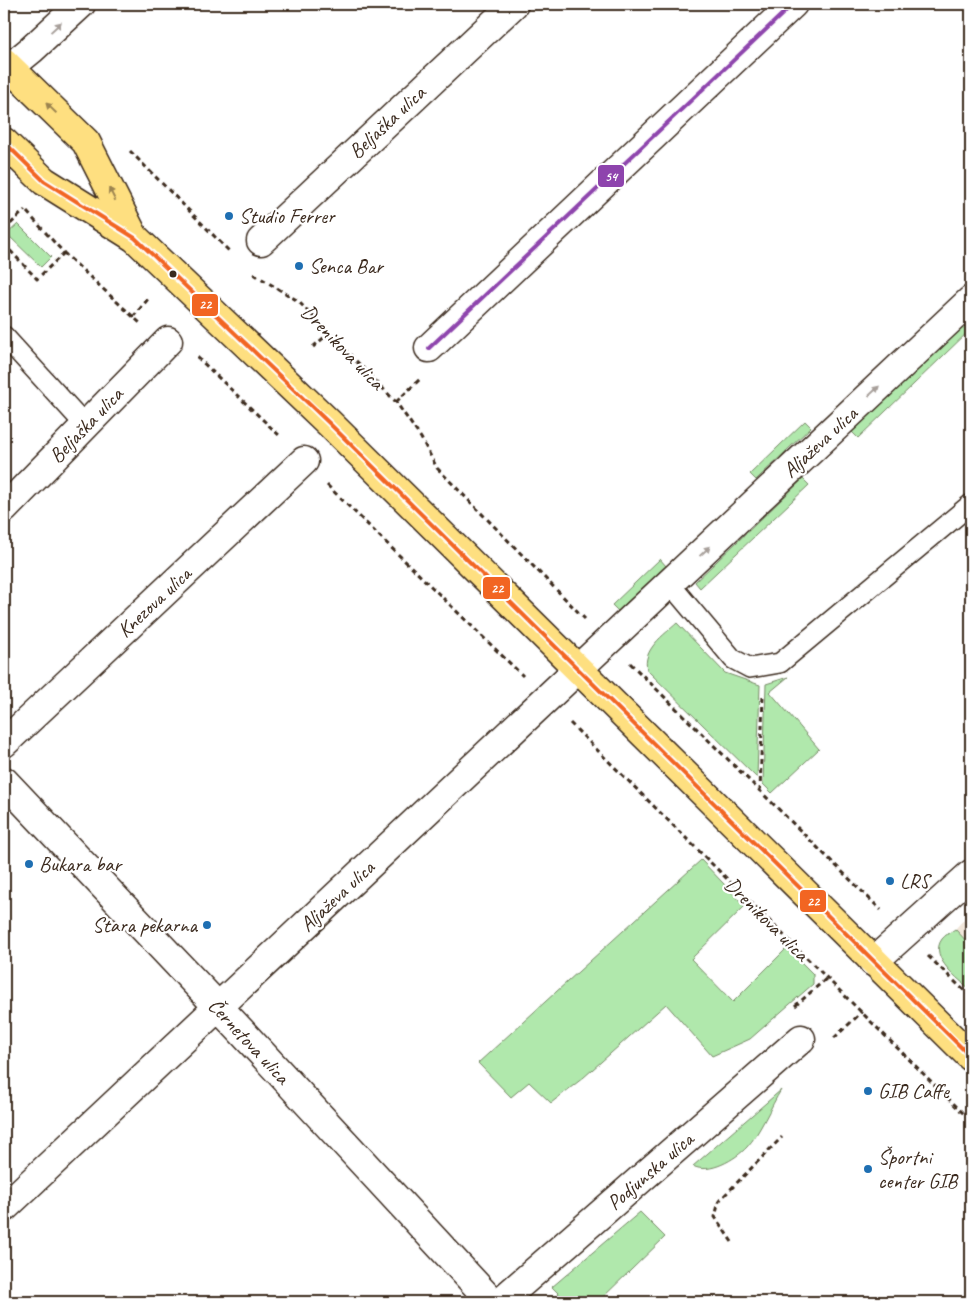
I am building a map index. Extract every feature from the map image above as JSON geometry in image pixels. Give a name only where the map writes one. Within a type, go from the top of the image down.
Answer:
[{"type":"main road","name":"Drenikova ulica","points":[[6,65],[86,142],[135,238]]},
{"type":"main road","name":"Drenikova ulica","points":[[4,142],[44,181],[135,238],[329,423],[577,671],[971,1057]]},
{"type":"street","points":[[6,65],[31,50],[81,4]]},
{"type":"street","name":"Beljaška ulica","points":[[261,241],[514,4]]},
{"type":"street","points":[[429,348],[793,4]]},
{"type":"street","name":"Aljaževa ulica","points":[[4,1208],[971,300]]},
{"type":"street","name":"Beljaška ulica","points":[[4,509],[168,341]]},
{"type":"street","name":"Knezova ulica","points":[[4,744],[304,461]]},
{"type":"street","name":"Černetova ulica","points":[[4,780],[492,1302]]},
{"type":"street","points":[[873,962],[904,932],[971,874]]},
{"type":"street","name":"Podjunska ulica","points":[[500,1302],[801,1039]]},
{"type":"lane","points":[[4,336],[86,426]]},
{"type":"lane","points":[[670,584],[733,659],[750,668],[780,663],[797,651],[971,504]]},
{"type":"path","points":[[126,147],[236,258]]},
{"type":"path","points":[[18,203],[64,253],[147,329],[200,358],[526,679]]},
{"type":"path","points":[[4,230],[25,210]]},
{"type":"path","points":[[4,244],[37,279],[64,253]]},
{"type":"path","name":"Drenikova ulica","points":[[248,270],[259,279],[298,301],[396,402],[421,438],[438,468],[590,623]]},
{"type":"path","points":[[133,317],[148,300]]},
{"type":"path","points":[[312,347],[329,333]]},
{"type":"path","points":[[628,661],[760,793],[971,997]]},
{"type":"path","points":[[760,793],[764,667]]},
{"type":"path","name":"Drenikova ulica","points":[[567,720],[971,1120]]},
{"type":"path","points":[[732,1242],[715,1216],[719,1201],[782,1137]]},
{"type":"shaded area","points":[[971,912],[971,946],[955,929]]},
{"type":"green space","points":[[18,224],[51,257],[41,267],[7,234]]},
{"type":"green space","points":[[971,319],[971,329],[858,438],[852,432]]},
{"type":"green space","points":[[805,421],[811,427],[756,480],[750,474]]},
{"type":"green space","points":[[803,479],[809,485],[700,588],[695,582]]},
{"type":"green space","points":[[660,559],[666,566],[618,611],[612,605]]},
{"type":"green space","points":[[677,623],[725,673],[760,685],[757,778],[647,670],[646,662],[651,649]]},
{"type":"green space","points":[[788,677],[770,692],[819,749],[772,793],[763,784],[766,684]]},
{"type":"green space","points":[[701,860],[745,906],[691,959],[733,1002],[787,948],[813,974],[813,984],[750,1039],[712,1056],[666,1004],[583,1078],[551,1103],[529,1082],[511,1097],[478,1063]]},
{"type":"green space","points":[[955,929],[971,946],[971,990],[947,968],[939,954],[939,946],[942,939]]},
{"type":"green space","points":[[781,1090],[756,1134],[742,1152],[729,1161],[707,1169],[693,1166]]},
{"type":"green space","points":[[640,1212],[665,1237],[598,1302],[567,1302],[552,1287]]},
{"type":"transit line","name":"54","points":[[429,348],[793,4]]},
{"type":"transit line","name":"22","points":[[4,142],[44,181],[135,238],[329,423],[971,1057]]},
{"type":"place","name":"Studio Ferrer","points":[[229,216]]},
{"type":"place","name":"Senca Bar","points":[[299,266]]},
{"type":"place","name":"Bukara bar","points":[[29,864]]},
{"type":"place","name":"LRS","points":[[890,881]]},
{"type":"place","name":"Stara pekarna","points":[[207,925]]},
{"type":"place","name":"GIB Caffe","points":[[868,1091]]},
{"type":"place","name":"Športni center GIB","points":[[868,1169]]}]
